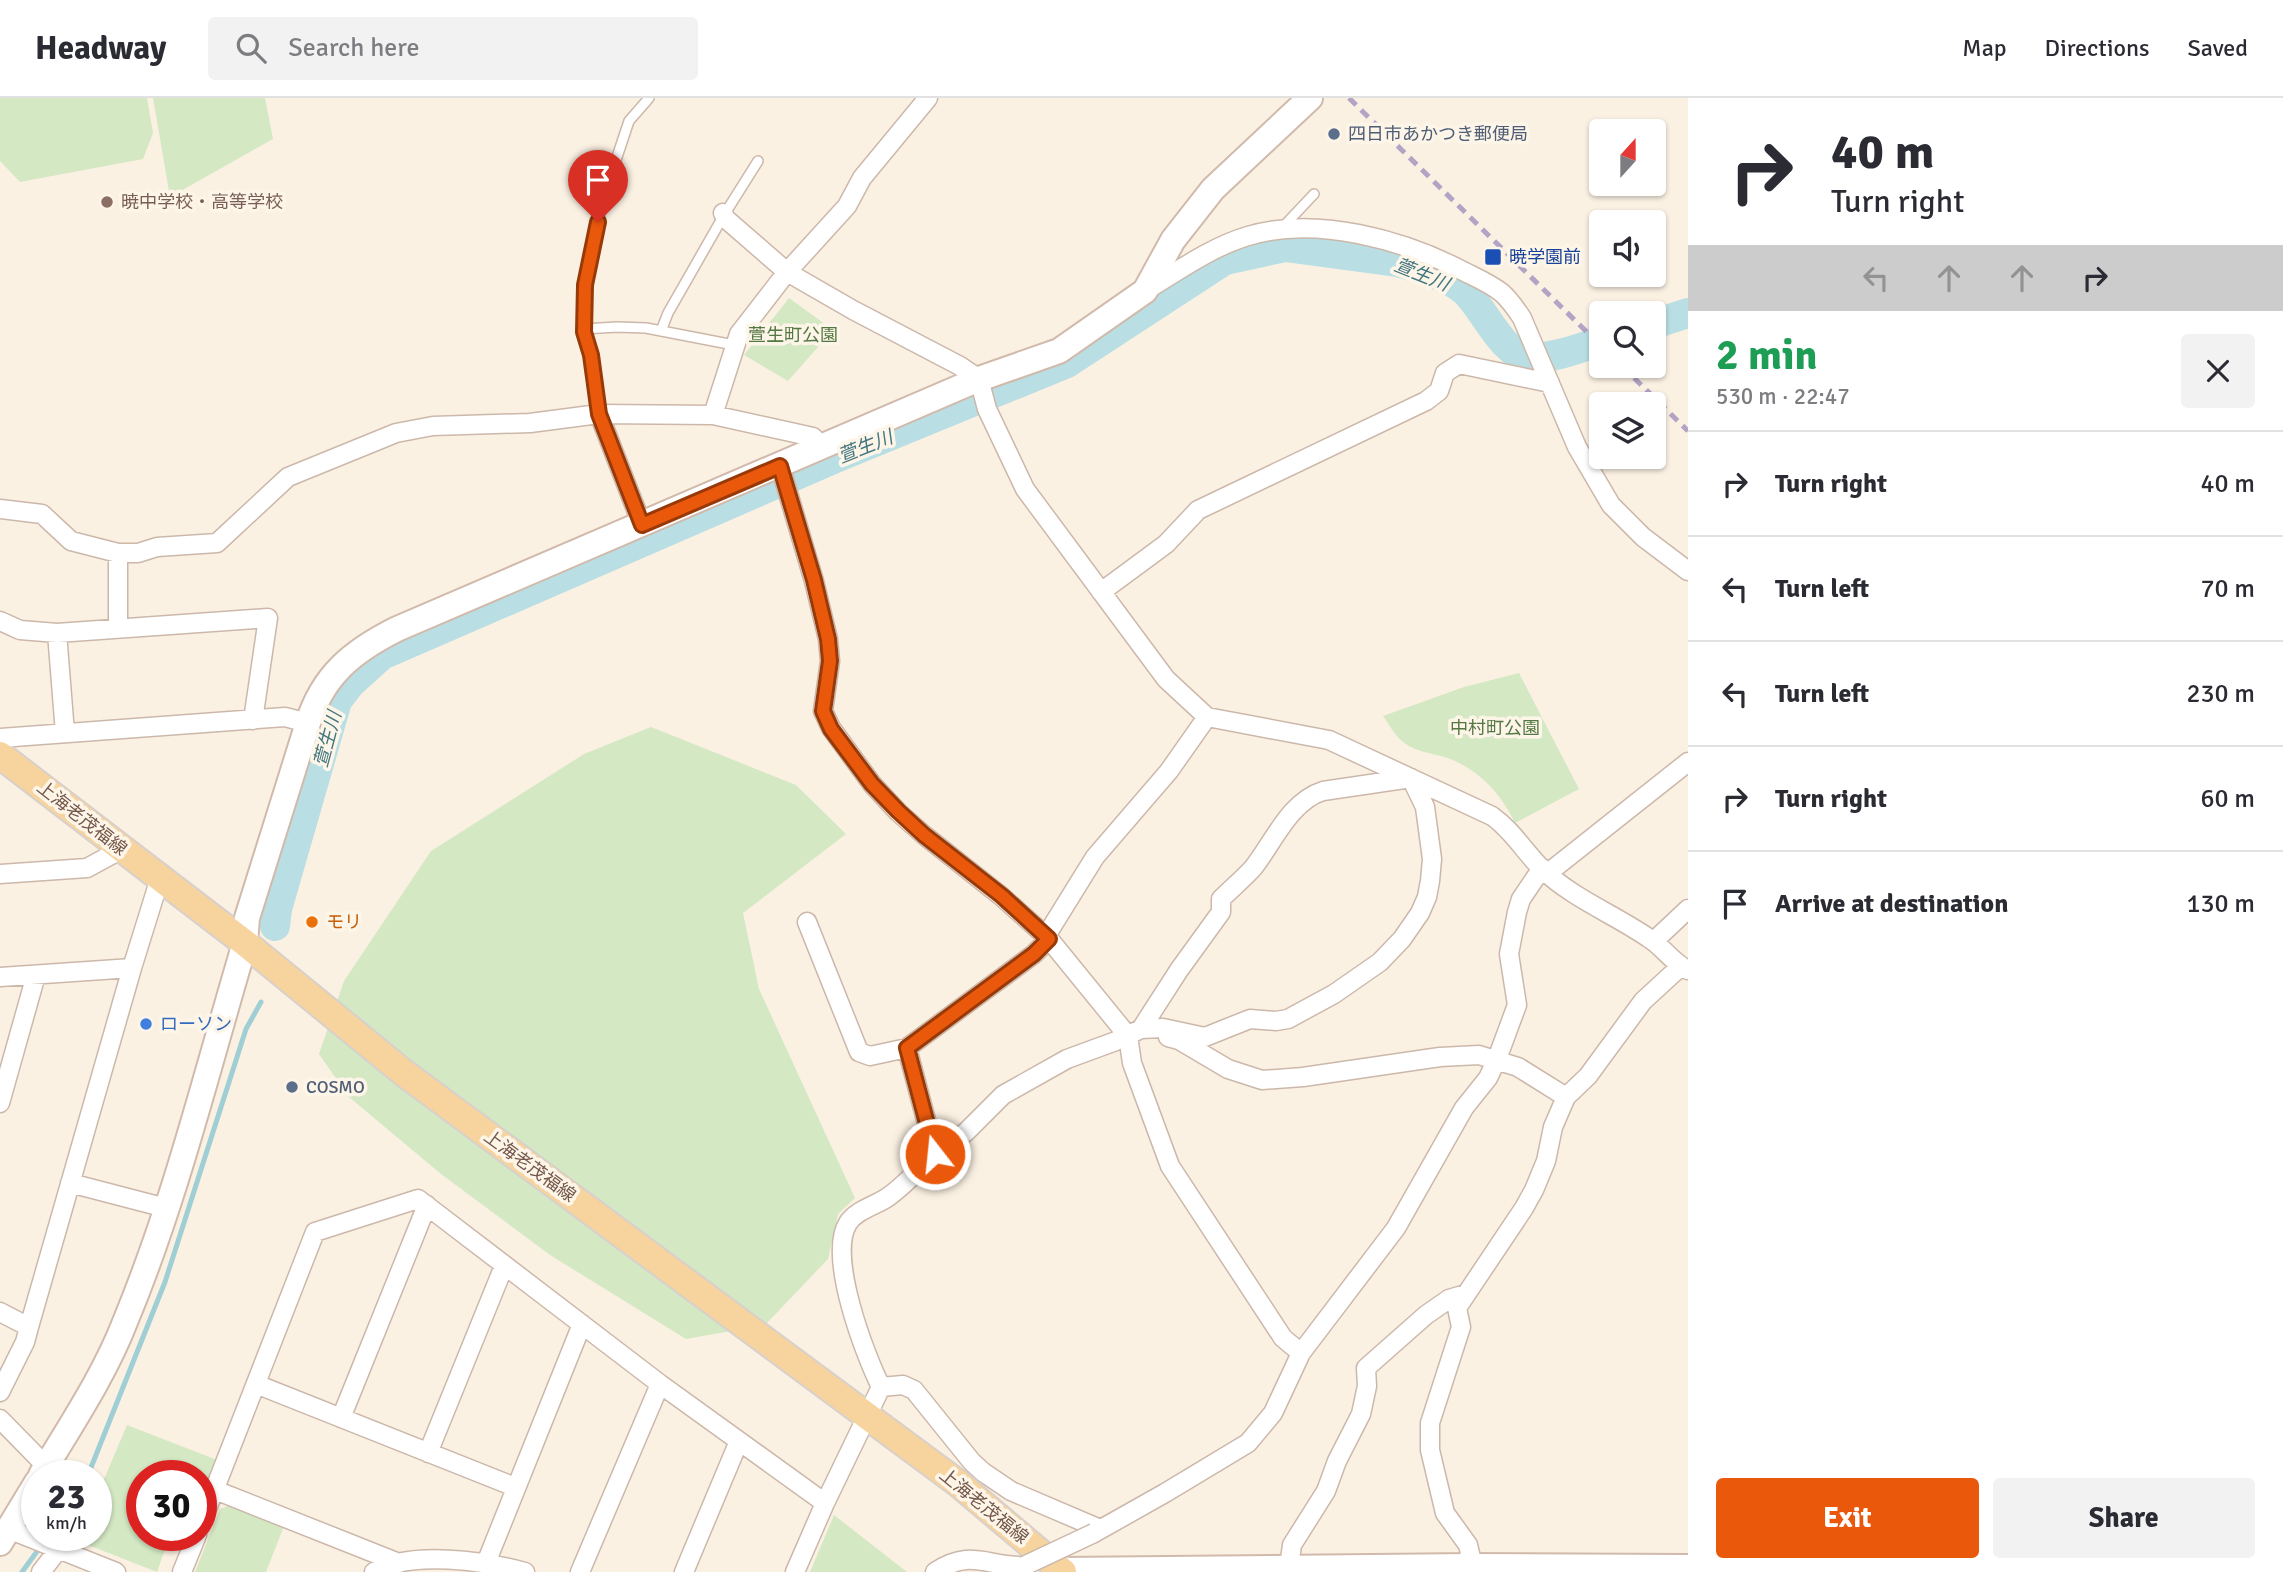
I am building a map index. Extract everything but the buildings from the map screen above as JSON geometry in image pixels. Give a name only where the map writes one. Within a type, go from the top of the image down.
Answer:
[{"type":"main road","name":"上海老茂福線","points":[[0,755],[245,943],[404,1073],[959,1485],[1062,1571]]},
{"type":"street","points":[[713,415],[739,334],[787,272],[847,206],[862,178],[928,98]]},
{"type":"street","points":[[1145,291],[1174,240],[1213,189],[1310,98]]},
{"type":"street","points":[[723,214],[787,272],[960,366],[980,384],[987,409],[1025,489],[1166,679],[1207,717],[1329,740],[1500,822],[1545,871],[1571,894],[1654,941],[1684,969],[1643,1001],[1588,1076],[1566,1097],[1553,1127],[1546,1161],[1534,1190],[1457,1308],[1461,1326],[1430,1423],[1430,1440],[1445,1513],[1468,1545],[1473,1566]]},
{"type":"street","points":[[49,1460],[99,1376],[125,1324],[166,1209],[245,943],[247,918],[315,700],[348,659],[375,640],[642,525],[784,478],[822,448],[1059,351],[1145,291],[1220,246],[1250,235],[1280,230],[1322,229],[1354,233],[1407,247],[1447,262],[1500,292],[1522,318],[1577,447],[1611,505],[1643,537],[1688,571]]},
{"type":"street","points":[[1101,592],[1166,544],[1198,510],[1426,401],[1439,391],[1445,373],[1459,364],[1548,379]]},
{"type":"street","points":[[0,509],[42,514],[71,541],[118,553],[138,553],[157,547],[217,543],[288,477],[396,433],[433,426],[530,423],[599,414],[713,415],[813,437],[822,448]]},
{"type":"street","points":[[599,414],[642,525]]},
{"type":"street","points":[[784,478],[828,639],[830,661],[823,711],[831,729],[872,784],[898,811],[924,835],[1002,896],[1048,938],[1134,1032],[1179,1040],[1228,1069],[1262,1080],[1469,1054],[1497,1059],[1533,1075],[1566,1097]]},
{"type":"street","points":[[118,553],[118,628]]},
{"type":"street","points":[[0,621],[20,630],[57,633],[268,618],[253,720]]},
{"type":"street","points":[[57,633],[65,733]]},
{"type":"street","points":[[0,738],[285,717],[308,723]]},
{"type":"street","points":[[807,922],[859,1052],[873,1056],[907,1048],[1024,962],[1048,938],[1095,857],[1169,771],[1207,717]]},
{"type":"street","points":[[934,1572],[956,1561],[972,1558],[1007,1567],[1024,1566],[1097,1531],[1248,1443],[1273,1413],[1301,1353],[1396,1228],[1464,1108],[1488,1078],[1517,1006],[1509,954],[1521,899],[1545,871],[1688,762]]},
{"type":"street","points":[[795,1572],[881,1387],[868,1362],[851,1311],[842,1255],[845,1230],[854,1216],[888,1197],[935,1154],[966,1132],[1003,1095],[1067,1059],[1134,1032],[1163,1028],[1205,1037],[1250,1020],[1276,1021],[1288,1018],[1334,994],[1380,962],[1409,930],[1427,897],[1432,859],[1425,807],[1411,778]]},
{"type":"street","points":[[1301,1353],[1283,1338],[1170,1166],[1132,1063],[1134,1032],[1221,912],[1221,899],[1252,869],[1281,827],[1306,799],[1323,791],[1411,778]]},
{"type":"street","points":[[1425,807],[1456,809],[1462,808],[1464,804]]},
{"type":"street","points":[[0,874],[87,868],[122,849]]},
{"type":"street","points":[[0,1392],[25,1342],[160,877]]},
{"type":"street","points":[[1654,941],[1688,909]]},
{"type":"street","points":[[0,977],[132,968]]},
{"type":"street","points":[[0,1103],[36,975]]},
{"type":"street","points":[[907,1048],[935,1154]]},
{"type":"street","points":[[70,1183],[166,1209]]},
{"type":"street","points":[[217,1485],[315,1232],[418,1199],[660,1384],[825,1503]]},
{"type":"street","points":[[341,1418],[427,1205]]},
{"type":"street","points":[[428,1452],[504,1266]]},
{"type":"street","points":[[1289,1567],[1292,1545],[1326,1491],[1361,1414],[1367,1386],[1366,1368],[1426,1315],[1449,1298],[1466,1294]]},
{"type":"street","points":[[0,1312],[29,1327]]},
{"type":"street","points":[[486,1563],[582,1325]]},
{"type":"street","points":[[256,1384],[515,1487]]},
{"type":"street","points":[[580,1572],[660,1384]]},
{"type":"street","points":[[881,1387],[903,1385],[914,1390],[972,1462],[996,1482],[1097,1531]]},
{"type":"street","points":[[0,1419],[31,1460]]},
{"type":"street","points":[[684,1572],[739,1441]]},
{"type":"street","points":[[217,1491],[399,1563]]},
{"type":"street","points":[[4,1536],[21,1508]]},
{"type":"street","points":[[41,1572],[46,1551]]},
{"type":"street","points":[[63,1551],[116,1572]]},
{"type":"street","points":[[182,1572],[191,1551]]},
{"type":"street","points":[[374,1572],[399,1563],[442,1560],[486,1563],[525,1572]]},
{"type":"street","points":[[1062,1571],[1289,1567],[1688,1567]]},
{"type":"lane","points":[[599,414],[591,355],[584,329],[588,267],[604,196],[629,121],[649,98]]},
{"type":"lane","points":[[661,331],[668,313],[723,214],[758,161]]},
{"type":"lane","points":[[1280,230],[1314,194]]},
{"type":"lane","points":[[584,329],[617,327],[661,331],[734,345]]},
{"type":"green space","points":[[0,98],[147,98],[153,133],[143,159],[20,182],[0,161]]},
{"type":"green space","points":[[153,98],[265,98],[273,139],[170,197]]},
{"type":"green space","name":"萱生町公園","points":[[789,298],[833,330],[788,381],[744,355]]},
{"type":"green space","name":"中村町公園","points":[[1519,673],[1579,789],[1515,823],[1498,795],[1483,779],[1455,761],[1409,746],[1397,737],[1383,716],[1464,687]]},
{"type":"green space","points":[[651,727],[796,785],[846,834],[743,913],[759,989],[855,1198],[838,1214],[828,1259],[765,1325],[686,1339],[550,1255],[441,1174],[349,1097],[319,1054],[344,981],[431,851],[584,754]]},
{"type":"green space","points":[[127,1425],[217,1460],[126,1460],[126,1551],[164,1551],[157,1572],[103,1551],[112,1551],[112,1460]]},
{"type":"green space","points":[[231,1505],[284,1526],[266,1572],[195,1572],[203,1551],[217,1551],[217,1517],[220,1509]]},
{"type":"green space","points":[[834,1515],[907,1572],[810,1572]]},
{"type":"waterway","name":"萱生川","points":[[275,926],[277,909],[337,701],[350,684],[382,655],[838,457],[1067,363],[1225,260],[1285,247],[1397,262],[1433,273],[1459,286],[1473,300],[1502,340],[1519,354],[1545,357],[1589,345]]},
{"type":"waterway","name":"萱生川","points":[[1666,320],[1688,313]]},
{"type":"waterway","points":[[94,1460],[165,1282],[246,1029],[261,1002]]},
{"type":"waterway","points":[[22,1572],[37,1551]]},
{"type":"railway","points":[[1349,98],[1589,334]]},
{"type":"railway","points":[[1634,378],[1688,431]]},
{"type":"place","name":"四日市あかつき郵便局","points":[[1334,134]]},
{"type":"place","name":"暁中学校・高等学校","points":[[107,202]]},
{"type":"place","name":"暁学園前","points":[[1493,257]]},
{"type":"place","name":"モリ","points":[[312,922]]},
{"type":"place","name":"ローソン","points":[[146,1024]]},
{"type":"place","name":"COSMO","points":[[292,1087]]},
{"type":"route","points":[[598,222],[585,285],[584,332],[591,355],[599,414],[642,525],[780,466],[814,580],[828,639],[830,661],[823,711],[831,729],[872,784],[898,811],[924,835],[1002,896],[1049,939],[1034,954],[907,1048],[935,1154]]}]
